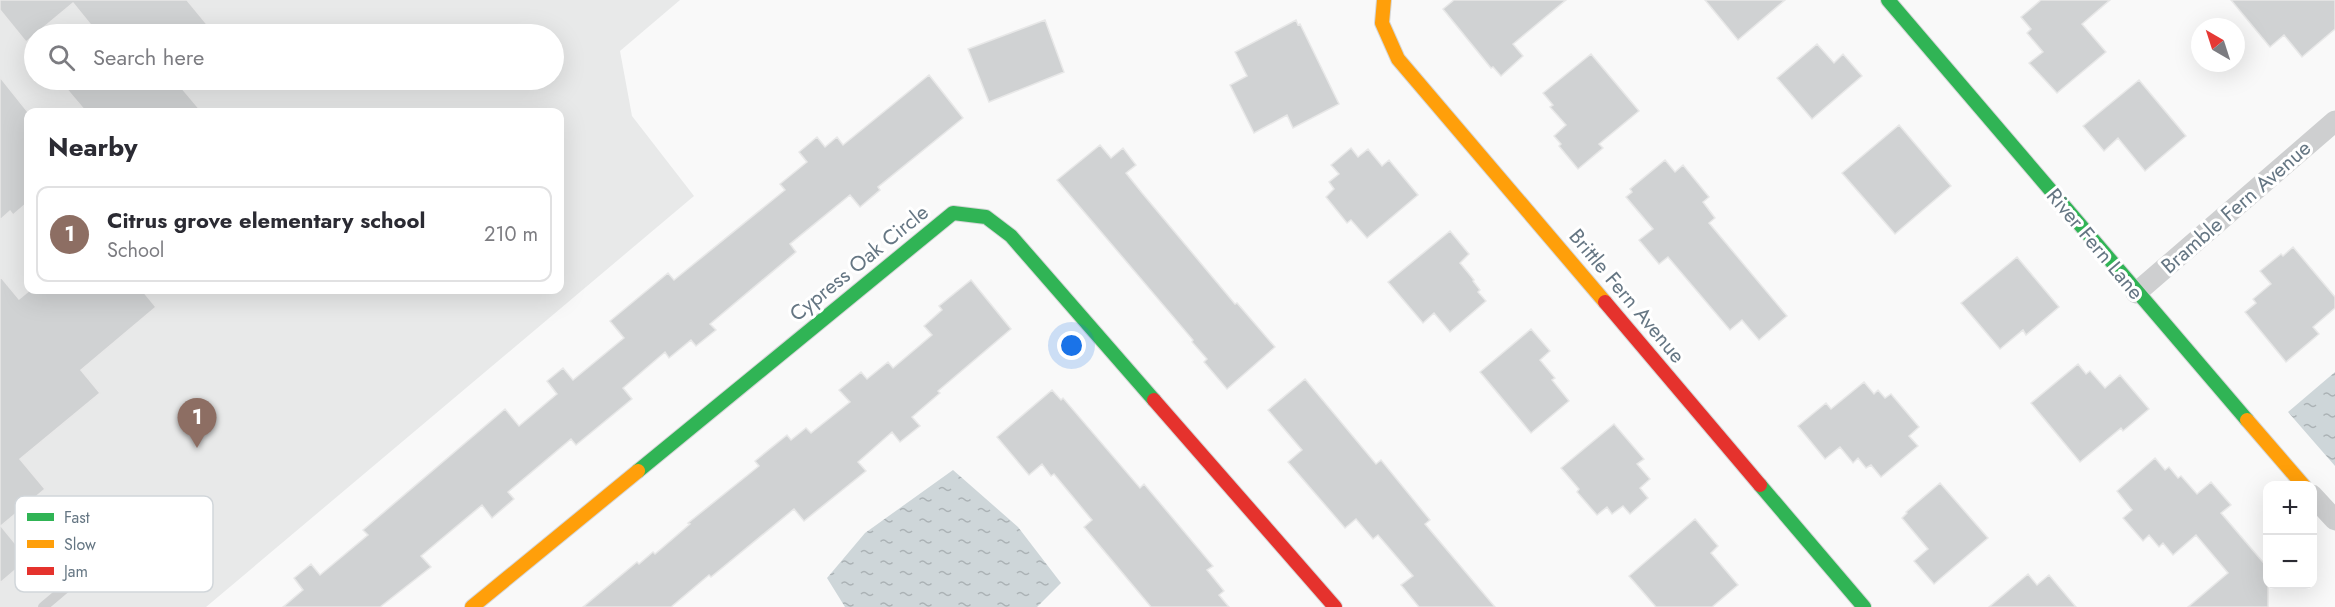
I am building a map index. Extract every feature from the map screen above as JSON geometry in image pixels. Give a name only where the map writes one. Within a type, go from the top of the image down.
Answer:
[{"type":"street","name":"Brittle Fern Avenue","points":[[1384,0],[1383,23],[1398,59],[1864,607]]},
{"type":"street","name":"River Fern Lane","points":[[1888,0],[2136,293],[2300,481]]},
{"type":"street","name":"Bramble Fern Avenue","points":[[2136,293],[2335,121]]},
{"type":"street","name":"Cypress Oak Circle","points":[[471,607],[953,213],[986,217],[1011,236],[1330,605]]},
{"type":"street","points":[[2317,500],[2335,520]]},
{"type":"lane","points":[[43,607],[61,592]]},
{"type":"shaded area","points":[[0,0],[680,0],[620,51],[632,116],[694,196],[206,607],[0,607]]},
{"type":"water","points":[[2335,372],[2335,466],[2288,412]]},
{"type":"water","points":[[953,470],[1018,527],[1061,583],[1037,607],[845,607],[827,578],[865,533]]},
{"type":"building","points":[[0,0],[187,0],[207,24],[90,24],[73,3],[48,24],[24,24],[24,40],[0,10]]},
{"type":"building","points":[[1454,0],[1566,0],[1513,44],[1523,56],[1501,76],[1493,67],[1491,68],[1443,9]]},
{"type":"building","points":[[1705,0],[1785,0],[1738,40]]},
{"type":"building","points":[[2041,0],[2110,0],[2082,24],[2106,52],[2057,93],[2029,63],[2043,52],[2027,33],[2031,29],[2021,17]]},
{"type":"building","points":[[2231,0],[2335,0],[2335,29],[2302,57],[2284,35],[2270,47]]},
{"type":"building","points":[[1045,20],[1064,72],[989,102],[968,49]]},
{"type":"building","points":[[1296,20],[1339,104],[1293,128],[1287,115],[1254,133],[1230,85],[1247,76],[1235,52]]},
{"type":"building","points":[[1817,44],[1834,63],[1843,54],[1862,76],[1812,119],[1777,78]]},
{"type":"building","points":[[1591,54],[1639,111],[1599,144],[1603,148],[1578,169],[1559,146],[1561,144],[1554,136],[1566,125],[1550,107],[1553,105],[1543,93]]},
{"type":"building","points":[[929,75],[963,118],[878,187],[880,190],[860,207],[850,195],[790,244],[796,252],[710,324],[716,330],[696,346],[691,340],[669,358],[665,352],[623,388],[632,399],[576,445],[571,439],[508,492],[514,499],[492,518],[482,505],[421,556],[431,567],[380,607],[283,607],[303,590],[294,578],[311,564],[320,575],[368,535],[363,530],[505,409],[519,426],[557,394],[547,381],[563,368],[573,380],[624,338],[610,321],[668,273],[674,280],[785,190],[780,184],[807,162],[799,152],[817,137],[825,147],[837,137],[843,145]]},
{"type":"building","points":[[0,77],[25,108],[24,205],[13,215],[10,211],[0,220]]},
{"type":"building","points":[[2139,80],[2186,136],[2145,171],[2118,138],[2104,151],[2083,126]]},
{"type":"building","points":[[67,90],[183,90],[199,108],[83,108]]},
{"type":"building","points":[[1899,125],[1951,186],[1895,234],[1842,173]]},
{"type":"building","points":[[1100,145],[1111,158],[1123,148],[1136,165],[1126,173],[1235,304],[1237,303],[1275,347],[1227,389],[1204,362],[1207,359],[1192,342],[1193,340],[1057,180]]},
{"type":"building","points":[[1351,148],[1358,157],[1368,149],[1382,166],[1389,160],[1418,195],[1367,238],[1351,220],[1347,223],[1326,197],[1334,189],[1329,182],[1339,174],[1331,165]]},
{"type":"building","points":[[1665,160],[1675,172],[1683,165],[1709,197],[1703,202],[1715,218],[1709,223],[1787,316],[1759,340],[1742,320],[1730,330],[1668,257],[1659,264],[1639,240],[1653,229],[1626,197],[1632,192],[1630,189]]},
{"type":"building","points":[[1450,231],[1469,254],[1460,263],[1474,280],[1480,290],[1478,292],[1486,301],[1450,332],[1434,313],[1423,323],[1388,282]]},
{"type":"building","points":[[2293,247],[2335,297],[2335,308],[2313,327],[2319,334],[2286,362],[2245,312],[2256,303],[2253,299],[2271,284],[2260,271]]},
{"type":"building","points":[[2017,257],[2059,307],[2026,335],[2023,330],[2000,349],[1961,303]]},
{"type":"building","points":[[0,276],[19,299],[25,294],[145,294],[156,307],[81,370],[100,393],[20,459],[45,489],[37,496],[15,496],[15,514],[1,526],[15,543],[15,570],[0,583]]},
{"type":"building","points":[[971,280],[1011,329],[938,391],[940,393],[912,417],[920,426],[900,442],[892,432],[858,462],[866,471],[804,521],[794,509],[671,607],[583,607],[637,562],[639,564],[653,552],[655,554],[690,524],[688,523],[759,466],[755,461],[787,435],[791,440],[806,428],[811,433],[850,402],[839,390],[861,372],[867,379],[888,362],[893,368],[932,335],[924,326],[942,310],[939,306]]},
{"type":"building","points":[[1531,329],[1550,351],[1540,360],[1555,378],[1552,380],[1569,401],[1531,433],[1480,372]]},
{"type":"building","points":[[2078,364],[2086,374],[2090,371],[2105,388],[2120,375],[2149,409],[2123,431],[2121,428],[2080,462],[2031,403]]},
{"type":"building","points":[[1305,379],[1376,464],[1381,460],[1430,520],[1425,524],[1495,607],[1419,607],[1401,585],[1413,576],[1378,535],[1373,539],[1356,519],[1345,528],[1288,462],[1302,450],[1268,410]]},
{"type":"building","points":[[1864,382],[1874,394],[1878,390],[1885,398],[1891,394],[1919,427],[1909,436],[1918,446],[1881,477],[1871,465],[1866,468],[1858,458],[1853,463],[1840,447],[1825,459],[1798,426],[1826,403],[1831,409]]},
{"type":"building","points":[[1052,390],[1061,400],[1063,398],[1140,488],[1144,484],[1213,566],[1207,570],[1224,591],[1219,595],[1229,607],[1151,607],[1084,527],[1092,520],[1054,474],[1051,476],[1042,464],[1029,475],[997,437]]},
{"type":"building","points":[[1614,424],[1644,459],[1637,464],[1650,479],[1640,488],[1648,498],[1630,514],[1623,506],[1612,514],[1607,507],[1597,515],[1577,492],[1579,489],[1561,468]]},
{"type":"building","points":[[2155,458],[2165,470],[2169,467],[2178,478],[2181,476],[2197,494],[2211,482],[2231,505],[2221,513],[2263,562],[2263,589],[2268,589],[2268,607],[2188,607],[2228,573],[2196,535],[2173,555],[2163,543],[2159,547],[2149,535],[2143,541],[2123,518],[2132,510],[2117,491]]},
{"type":"building","points":[[1940,483],[1988,538],[1934,584],[1914,561],[1928,549],[1902,518]]},
{"type":"building","points":[[1695,519],[1718,546],[1711,553],[1738,585],[1712,607],[1656,607],[1629,576]]},
{"type":"building","points":[[2028,574],[2037,585],[2049,575],[2076,607],[1989,607]]},
{"type":"traffic: fast","points":[[1888,0],[2247,420]]},
{"type":"traffic: fast","points":[[638,471],[953,213],[986,217],[1011,236],[1154,400]]},
{"type":"traffic: fast","points":[[1760,485],[1864,607]]},
{"type":"traffic: slow","points":[[1384,0],[1382,23],[1398,59],[1605,302]]},
{"type":"traffic: slow","points":[[2247,420],[2300,481]]},
{"type":"traffic: slow","points":[[472,607],[638,471]]},
{"type":"traffic: jam","points":[[1605,302],[1760,485]]},
{"type":"traffic: jam","points":[[1154,400],[1335,607]]},
{"type":"place","name":"Citrus grove elementary school","points":[[197,448]]}]
